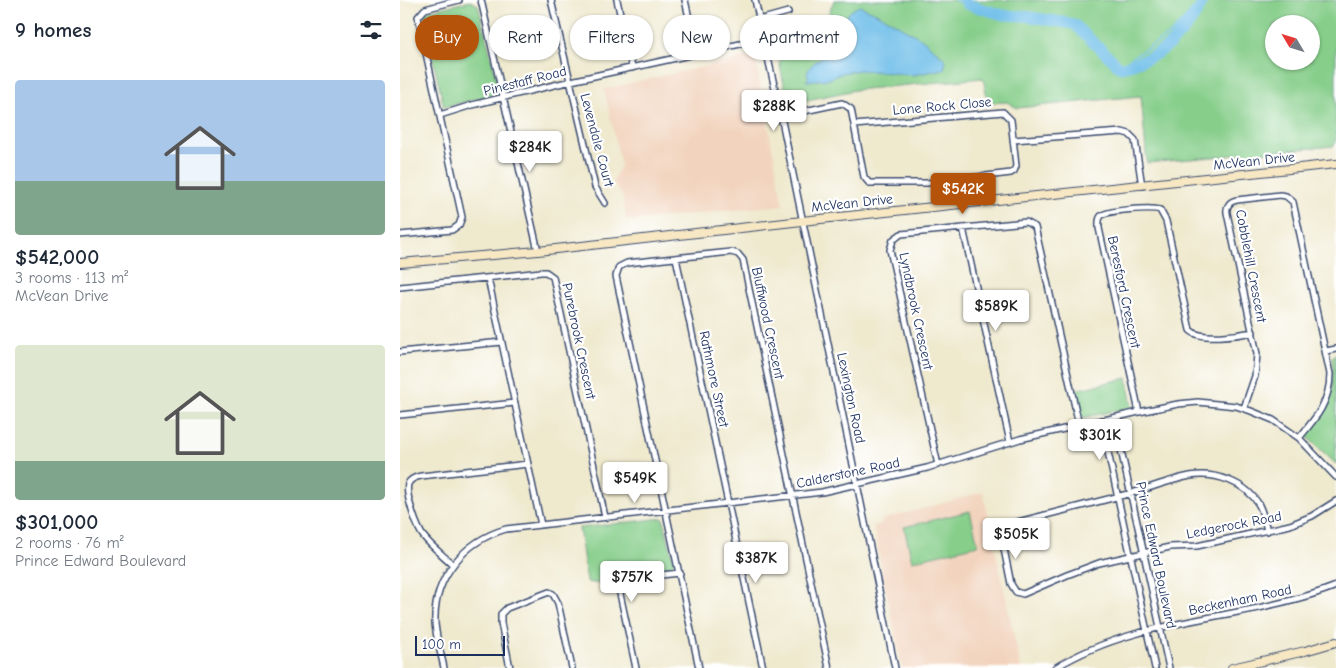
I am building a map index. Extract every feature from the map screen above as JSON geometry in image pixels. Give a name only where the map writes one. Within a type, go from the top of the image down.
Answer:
[{"type":"main road","name":"McVean Drive","points":[[400,263],[538,251],[802,221],[1336,165]]},
{"type":"main road","points":[[1232,668],[1336,642]]},
{"type":"street","points":[[400,235],[452,230],[461,221],[462,213],[418,17],[425,9],[459,0]]},
{"type":"street","points":[[481,0],[538,251]]},
{"type":"street","name":"Levendale Court","points":[[551,0],[595,188],[605,203]]},
{"type":"street","points":[[617,0],[632,68]]},
{"type":"street","points":[[685,0],[688,15]]},
{"type":"street","name":"Lexington Road","points":[[755,0],[758,15]]},
{"type":"street","points":[[777,15],[788,12]]},
{"type":"street","name":"Pinestaff Road","points":[[440,116],[472,105],[669,60]]},
{"type":"street","name":"Lexington Road","points":[[768,60],[895,668]]},
{"type":"street","name":"Lone Rock Close","points":[[781,116],[842,103],[851,109],[854,125],[864,177],[869,183],[927,183],[1010,173],[1014,171],[1016,166],[1011,120],[1007,114],[1000,111],[854,125]]},
{"type":"street","points":[[1013,140],[1122,132],[1130,134],[1135,140],[1142,186]]},
{"type":"street","name":"Cobblehill Crescent","points":[[1244,408],[1257,366],[1257,354],[1227,207],[1230,202],[1236,200],[1286,196],[1293,202],[1330,374],[1327,398],[1318,414],[1299,438]]},
{"type":"street","name":"Beresford Crescent","points":[[1139,412],[1099,228],[1099,219],[1102,215],[1109,212],[1152,208],[1160,210],[1166,221],[1190,330],[1200,335],[1231,336],[1253,332]]},
{"type":"street","name":"Lyndbrook Crescent","points":[[938,465],[890,250],[896,236],[901,234],[1026,222],[1033,225],[1036,230],[1079,425]]},
{"type":"street","points":[[963,228],[1010,442]]},
{"type":"street","name":"Bluffwood Crescent","points":[[667,511],[616,276],[619,267],[627,263],[731,252],[738,254],[742,258],[829,668]]},
{"type":"street","name":"Rathmore Street","points":[[676,258],[764,668]]},
{"type":"street","name":"Purebrook Crescent","points":[[488,278],[541,272],[546,272],[553,277],[605,517]]},
{"type":"street","points":[[400,287],[488,278],[541,525]]},
{"type":"street","points":[[400,352],[502,342]]},
{"type":"street","points":[[1326,351],[1336,349]]},
{"type":"street","name":"Calderstone Road","points":[[444,668],[435,614],[441,585],[452,564],[475,543],[506,529],[794,496],[857,484],[938,465],[1010,442],[1079,425],[1178,404],[1198,402],[1244,408],[1273,420],[1299,438],[1336,477]]},
{"type":"street","points":[[400,415],[515,403]]},
{"type":"street","name":"Prince Edward Boulevard","points":[[1114,418],[1169,668]]},
{"type":"street","name":"Prince Edward Boulevard","points":[[1101,420],[1155,668]]},
{"type":"street","points":[[452,564],[427,540],[415,521],[408,489],[408,484],[411,480],[421,476],[528,464]]},
{"type":"street","points":[[1118,496],[1191,476],[1221,478],[1238,485],[1252,496],[1261,509],[1267,531]]},
{"type":"street","name":"Ledgerock Road","points":[[1118,496],[1004,527],[1001,537],[1011,584],[1016,592],[1019,594],[1028,593],[1094,565],[1131,555],[1170,547],[1197,546],[1267,531],[1302,521],[1336,501]]},
{"type":"street","points":[[667,511],[699,668]]},
{"type":"street","points":[[636,668],[620,594],[621,584],[628,579],[680,573]]},
{"type":"street","name":"Beckenham Road","points":[[1055,668],[1097,646],[1148,631],[1298,599],[1336,586]]},
{"type":"street","points":[[510,668],[501,614],[507,608],[549,592],[553,594],[558,603],[572,668]]},
{"type":"shaded area","points":[[740,58],[740,60],[756,60],[783,205],[626,221],[623,198],[613,181],[621,165],[604,89]]},
{"type":"shaded area","points":[[983,492],[1021,668],[902,668],[873,526],[882,524],[881,520]]},
{"type":"green space","points":[[834,0],[1336,0],[1336,142],[1334,146],[1147,163],[1141,96],[1017,108],[1007,102],[988,103],[983,78],[855,90],[788,104],[779,61],[857,60],[857,15],[829,15]]},
{"type":"green space","points":[[470,1],[478,5],[489,49],[489,60],[492,60],[500,93],[444,107],[433,60],[479,60],[479,15],[424,15],[428,11]]},
{"type":"green space","points":[[1336,353],[1336,464],[1307,437],[1330,400],[1333,372],[1332,357]]},
{"type":"green space","points":[[1127,378],[1132,407],[1082,418],[1075,390]]},
{"type":"green space","points":[[970,511],[978,545],[912,561],[904,527]]},
{"type":"green space","points":[[663,518],[674,562],[671,569],[623,576],[617,581],[615,586],[587,582],[579,528]]},
{"type":"water","points":[[860,6],[882,16],[922,39],[946,60],[944,69],[913,75],[860,70],[842,73],[829,79],[806,81],[809,77],[807,74],[811,66],[818,60],[857,60],[857,15],[847,15],[853,9]]},
{"type":"waterway","points":[[955,0],[994,16],[1032,14],[1061,19],[1081,31],[1106,56],[1123,63],[1172,33],[1197,5],[1199,0]]},
{"type":"waterway","points":[[965,0],[967,4],[1003,15],[1024,16],[1074,24],[1121,68],[1142,61],[1167,47],[1191,21],[1203,0]]}]
